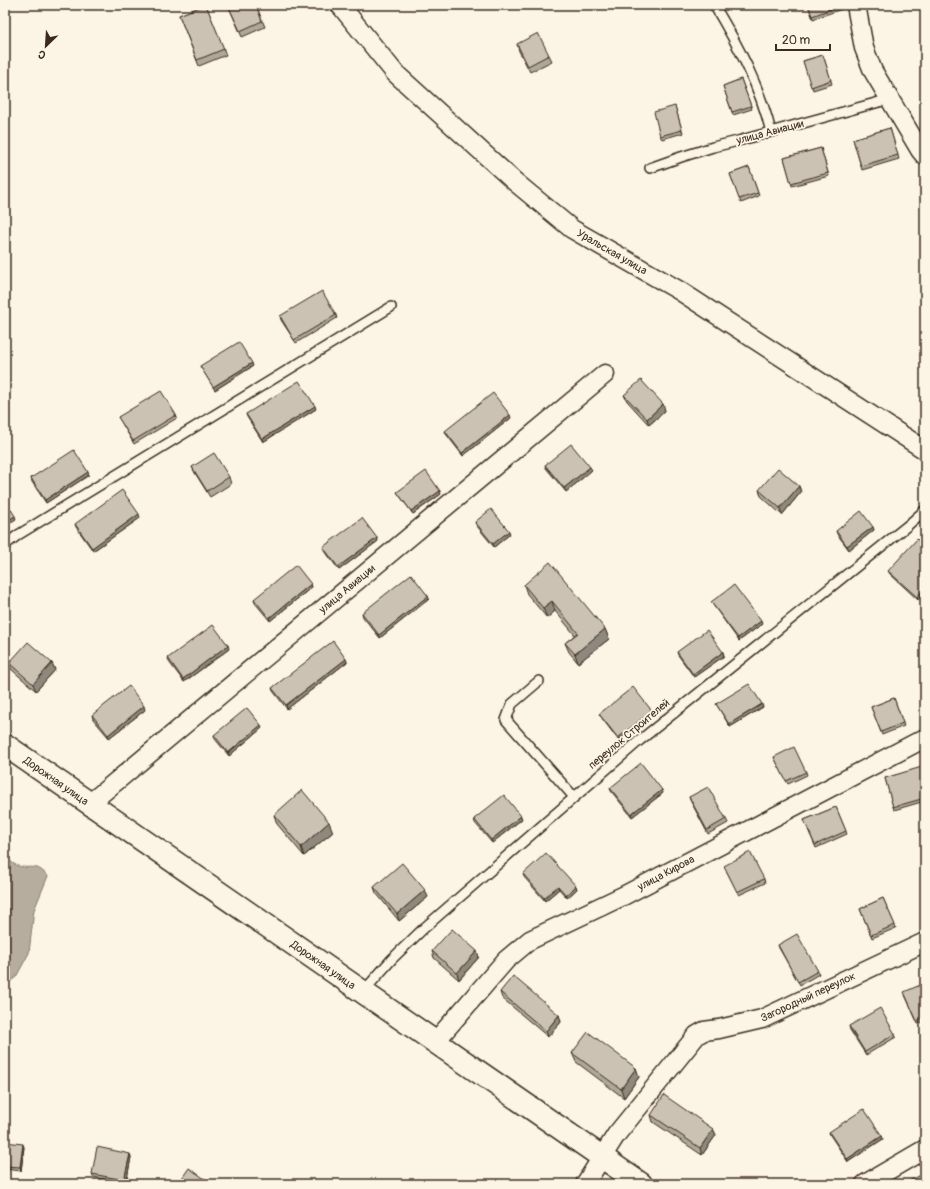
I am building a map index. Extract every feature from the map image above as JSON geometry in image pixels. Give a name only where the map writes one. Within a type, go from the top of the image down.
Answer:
[{"type":"highway","name":"Дорожная улица","points":[[5,745],[641,1184]]},
{"type":"street","name":"Уральская улица","points":[[340,5],[395,73],[514,181],[572,229],[680,291],[925,450]]},
{"type":"street","points":[[856,5],[864,48],[873,71],[925,156]]},
{"type":"street","name":"улица Авиации","points":[[89,804],[606,374]]},
{"type":"street","name":"улица Кирова","points":[[435,1042],[506,960],[530,940],[625,895],[925,738]]},
{"type":"street","name":"Загородный переулок","points":[[585,1184],[603,1158],[616,1135],[697,1035],[704,1030],[719,1029],[762,1019],[925,942]]},
{"type":"street","points":[[865,1184],[925,1149]]},
{"type":"lane","points":[[714,5],[754,81],[765,110],[770,132]]},
{"type":"lane","name":"улица Авиации","points":[[650,168],[681,156],[890,99]]},
{"type":"lane","points":[[5,545],[18,535],[390,306]]},
{"type":"lane","name":"переулок Строителей","points":[[363,992],[392,959],[423,929],[639,740],[895,536],[925,510]]},
{"type":"lane","points":[[539,681],[512,704],[506,720],[574,797]]},
{"type":"shaded area","points":[[5,856],[18,866],[40,869],[48,876],[34,910],[29,953],[16,977],[5,986]]},
{"type":"building","points":[[205,5],[224,49],[197,60],[179,15]]},
{"type":"building","points":[[228,5],[256,5],[262,21],[240,31]]},
{"type":"building","points":[[808,5],[840,5],[840,6],[812,16]]},
{"type":"building","points":[[538,33],[549,55],[528,66],[517,44]]},
{"type":"building","points":[[823,55],[831,80],[811,87],[803,61]]},
{"type":"building","points":[[741,79],[751,106],[732,112],[723,86]]},
{"type":"building","points":[[675,106],[682,130],[660,136],[654,112]]},
{"type":"building","points":[[890,128],[898,155],[861,166],[853,139]]},
{"type":"building","points":[[821,148],[828,173],[791,183],[784,158]]},
{"type":"building","points":[[749,167],[758,193],[739,199],[730,174]]},
{"type":"building","points":[[322,291],[336,315],[294,340],[280,316]]},
{"type":"building","points":[[239,342],[252,363],[213,387],[200,366]]},
{"type":"building","points":[[641,380],[663,404],[647,419],[624,395]]},
{"type":"building","points":[[299,381],[315,406],[262,439],[246,414]]},
{"type":"building","points":[[161,391],[176,415],[133,441],[118,417]]},
{"type":"building","points":[[493,393],[510,415],[462,453],[445,431]]},
{"type":"building","points":[[571,444],[590,467],[564,488],[545,465]]},
{"type":"building","points":[[74,450],[88,472],[45,500],[31,478]]},
{"type":"building","points":[[214,453],[229,477],[207,491],[192,467]]},
{"type":"building","points":[[778,468],[799,486],[780,508],[759,490]]},
{"type":"building","points":[[426,471],[440,491],[411,511],[397,492]]},
{"type":"building","points":[[122,490],[139,514],[92,548],[75,524]]},
{"type":"building","points":[[5,500],[15,516],[5,522]]},
{"type":"building","points":[[491,509],[509,531],[493,544],[475,522]]},
{"type":"building","points":[[861,511],[873,527],[847,546],[836,531]]},
{"type":"building","points":[[362,518],[377,538],[338,567],[323,547]]},
{"type":"building","points":[[917,539],[925,547],[925,588],[917,597],[888,571]]},
{"type":"building","points":[[550,562],[605,629],[575,654],[565,643],[578,633],[552,601],[543,608],[524,585]]},
{"type":"building","points":[[296,565],[311,584],[269,618],[254,599]]},
{"type":"building","points":[[411,574],[428,596],[379,635],[362,613]]},
{"type":"building","points":[[734,585],[761,621],[738,638],[711,602]]},
{"type":"building","points":[[213,625],[228,645],[183,679],[168,658]]},
{"type":"building","points":[[707,630],[723,652],[693,674],[677,652]]},
{"type":"building","points":[[333,641],[346,659],[286,705],[272,688]]},
{"type":"building","points":[[28,642],[52,663],[33,684],[9,663]]},
{"type":"building","points":[[749,684],[762,704],[729,724],[716,704]]},
{"type":"building","points":[[129,686],[144,706],[108,735],[92,715]]},
{"type":"building","points":[[633,687],[652,711],[618,738],[599,714]]},
{"type":"building","points":[[894,698],[903,723],[881,732],[871,707]]},
{"type":"building","points":[[247,708],[261,725],[228,753],[214,735]]},
{"type":"building","points":[[794,747],[806,772],[786,781],[774,757]]},
{"type":"building","points":[[641,763],[662,790],[631,814],[610,788]]},
{"type":"building","points":[[925,766],[925,798],[893,807],[885,778]]},
{"type":"building","points":[[708,787],[726,819],[707,830],[689,797]]},
{"type":"building","points":[[302,790],[329,822],[301,847],[274,815]]},
{"type":"building","points":[[504,795],[521,816],[491,840],[474,819]]},
{"type":"building","points":[[836,807],[846,831],[815,845],[804,820]]},
{"type":"building","points":[[750,852],[764,879],[737,892],[724,866]]},
{"type":"building","points":[[546,853],[576,886],[566,895],[558,886],[544,898],[523,874]]},
{"type":"building","points":[[402,863],[425,890],[397,914],[374,887]]},
{"type":"building","points":[[883,898],[895,925],[871,935],[860,909]]},
{"type":"building","points":[[452,929],[477,951],[457,973],[432,951]]},
{"type":"building","points":[[797,934],[818,971],[798,982],[778,945]]},
{"type":"building","points":[[513,976],[559,1015],[546,1031],[500,992]]},
{"type":"building","points":[[925,983],[925,1017],[917,1021],[904,992]]},
{"type":"building","points":[[880,1008],[895,1034],[865,1052],[849,1026]]},
{"type":"building","points":[[588,1032],[636,1068],[621,1089],[572,1053]]},
{"type":"building","points":[[664,1095],[713,1129],[700,1148],[651,1115]]},
{"type":"building","points":[[864,1109],[882,1136],[847,1159],[829,1132]]},
{"type":"building","points":[[5,1142],[23,1144],[20,1167],[5,1166]]},
{"type":"building","points":[[97,1147],[130,1154],[124,1180],[92,1174]]},
{"type":"building","points":[[189,1168],[212,1184],[178,1184]]},
{"type":"building","points":[[925,1173],[925,1184],[908,1184],[907,1182]]}]
